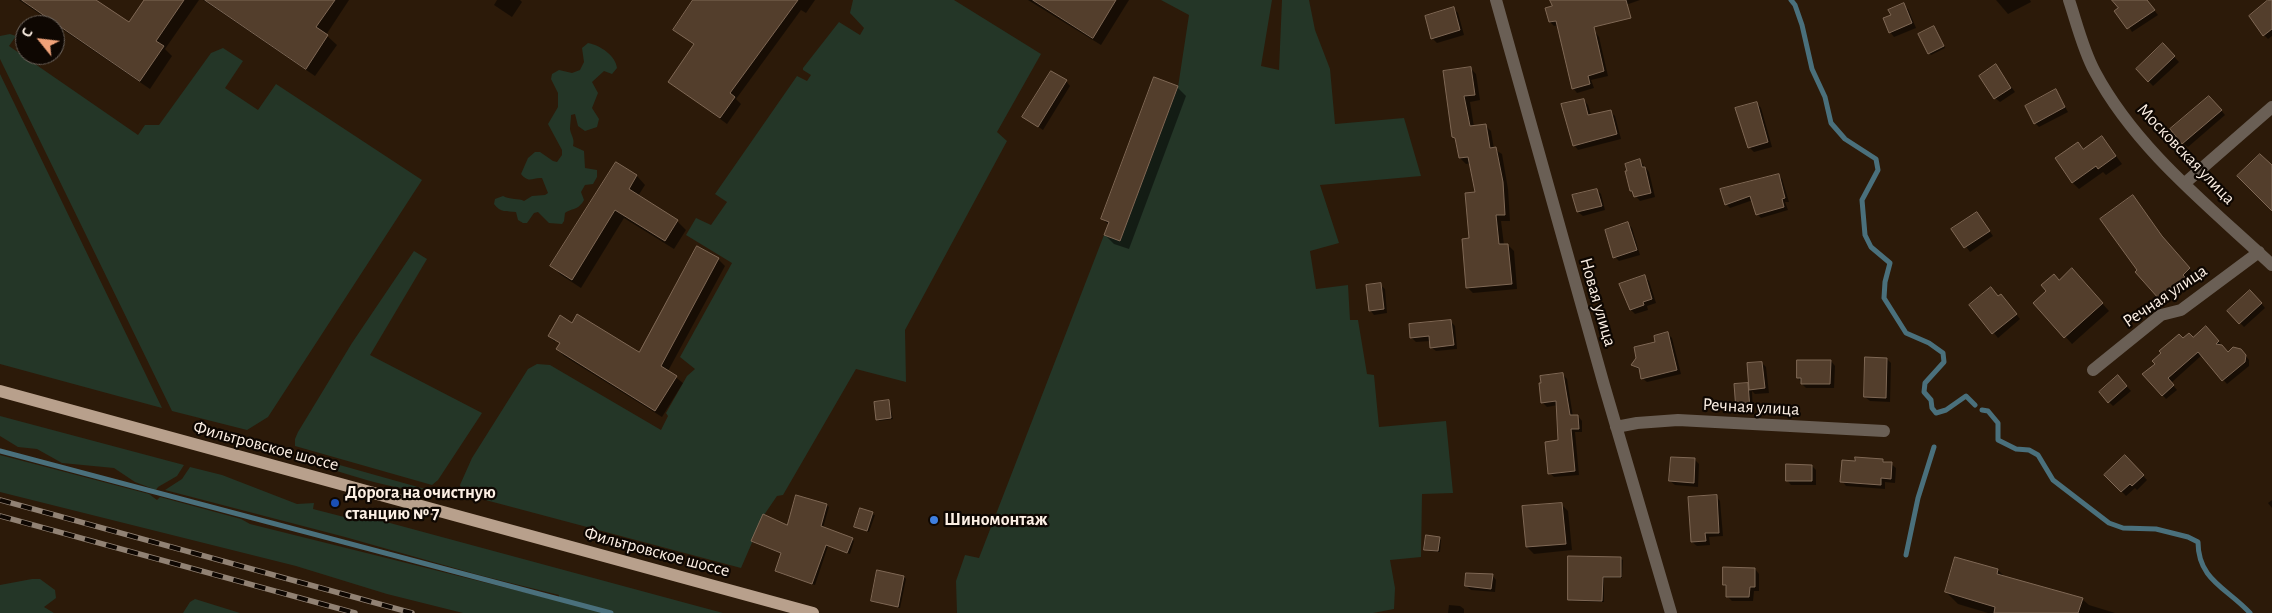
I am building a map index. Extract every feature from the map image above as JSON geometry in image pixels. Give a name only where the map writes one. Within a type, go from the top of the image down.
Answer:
[{"type":"main road","name":"Фильтровское шоссе","points":[[0,391],[813,613]]},
{"type":"street","name":"Новая улица","points":[[1496,0],[1616,427],[1671,613]]},
{"type":"street","name":"Московская улица","points":[[2069,0],[2088,59],[2102,85],[2139,134],[2185,183],[2272,265]]},
{"type":"street","points":[[2185,183],[2272,107]]},
{"type":"street","name":"Речная улица","points":[[2094,370],[2162,315],[2181,310],[2259,252]]},
{"type":"street","name":"Речная улица","points":[[1616,427],[1637,423],[1678,420],[1884,431]]},
{"type":"green space","points":[[853,0],[954,0],[1041,54],[997,132],[1007,141],[905,330],[906,382],[856,369],[783,495],[777,496],[764,515],[741,568],[463,494],[460,485],[472,458],[528,369],[537,364],[550,365],[661,430],[668,416],[666,413],[687,376],[695,369],[680,357],[732,263],[686,235],[696,218],[711,225],[727,202],[715,194],[797,76],[807,81],[811,75],[803,70],[803,68],[839,22],[860,35],[864,28],[850,13]]},
{"type":"green space","points":[[1161,0],[1272,0],[1261,66],[1279,70],[1282,0],[1309,0],[1315,30],[1330,69],[1335,124],[1404,118],[1421,176],[1320,185],[1339,243],[1310,251],[1316,289],[1348,285],[1350,320],[1358,320],[1367,374],[1374,375],[1379,427],[1446,421],[1453,493],[1422,494],[1421,557],[1390,560],[1395,588],[1394,609],[1373,613],[957,613],[956,581],[965,555],[979,558],[1104,235],[1120,241],[1178,87],[1189,15]]},
{"type":"green space","points":[[10,34],[15,36],[9,46],[15,50],[15,65],[37,65],[138,135],[145,125],[159,125],[211,53],[223,48],[243,61],[225,88],[258,110],[276,84],[422,180],[268,417],[247,430],[172,411],[0,59],[0,36]]},
{"type":"green space","points":[[588,43],[597,46],[611,55],[617,68],[612,74],[604,71],[592,82],[598,93],[592,108],[599,119],[597,127],[585,131],[578,126],[575,114],[571,115],[570,129],[573,146],[584,151],[585,168],[597,170],[597,177],[593,184],[585,185],[581,192],[584,200],[582,204],[565,213],[562,224],[549,223],[538,212],[534,213],[527,223],[523,223],[518,220],[516,212],[499,209],[494,204],[495,199],[503,196],[524,201],[532,196],[548,193],[542,178],[526,179],[521,174],[528,158],[535,152],[540,152],[557,162],[562,155],[562,150],[548,124],[558,107],[558,93],[551,79],[552,74],[559,70],[572,73],[580,70],[584,62],[582,48]]},
{"type":"green space","points":[[0,74],[162,408],[0,364]]},
{"type":"green space","points":[[414,251],[427,259],[370,355],[482,413],[438,480],[432,485],[295,446],[298,432],[352,343]]},
{"type":"green space","points":[[0,416],[184,465],[177,476],[156,490],[135,482],[114,468],[62,463],[37,449],[18,447],[0,436]]},
{"type":"green space","points":[[0,455],[149,494],[157,500],[160,497],[241,519],[250,524],[559,601],[559,595],[165,490],[182,479],[190,467],[222,475],[297,504],[314,503],[313,509],[352,519],[353,513],[723,613],[463,613],[387,594],[296,566],[0,492]]},
{"type":"green space","points":[[297,455],[304,455],[425,489],[399,488],[367,480],[308,462]]},
{"type":"green space","points":[[40,579],[55,590],[56,598],[44,607],[54,613],[0,613],[0,585]]},
{"type":"green space","points":[[195,599],[240,613],[183,613],[190,602]]},
{"type":"building","points":[[22,0],[96,0],[129,22],[144,0],[184,0],[156,41],[164,46],[140,81],[65,30],[65,15],[44,15]]},
{"type":"building","points":[[205,0],[335,0],[316,27],[328,35],[306,69]]},
{"type":"building","points":[[693,0],[798,0],[730,93],[735,97],[720,118],[668,82],[694,44],[673,30]]},
{"type":"building","points":[[1033,0],[1116,0],[1093,38]]},
{"type":"building","points":[[1550,0],[1626,0],[1631,18],[1594,27],[1604,71],[1588,76],[1590,84],[1572,89],[1556,21],[1549,22],[1545,8],[1552,6]]},
{"type":"building","points":[[2112,0],[2147,0],[2155,10],[2127,29],[2114,11],[2118,8]]},
{"type":"building","points":[[2268,0],[2272,0],[2272,29],[2263,36],[2249,16]]},
{"type":"building","points":[[1904,3],[1912,23],[1889,33],[1883,18],[1891,15],[1888,10]]},
{"type":"building","points":[[1454,7],[1460,30],[1431,39],[1425,16]]},
{"type":"building","points":[[1934,26],[1944,46],[1928,54],[1918,34]]},
{"type":"building","points":[[2163,43],[2175,56],[2148,82],[2136,69]]},
{"type":"building","points":[[1996,64],[2011,88],[1994,99],[1979,76]]},
{"type":"building","points":[[1471,67],[1475,95],[1464,96],[1470,126],[1486,124],[1490,148],[1496,147],[1503,182],[1505,215],[1496,215],[1499,244],[1508,244],[1512,284],[1466,288],[1462,239],[1469,238],[1465,193],[1475,192],[1468,157],[1459,158],[1455,138],[1452,137],[1443,71]]},
{"type":"building","points":[[1051,71],[1067,80],[1038,127],[1022,117]]},
{"type":"building","points":[[1154,77],[1178,86],[1120,241],[1104,235],[1109,222],[1101,219]]},
{"type":"building","points":[[2056,89],[2065,107],[2034,124],[2025,106]]},
{"type":"building","points":[[2209,96],[2222,110],[2182,144],[2170,129]]},
{"type":"building","points":[[1584,99],[1588,115],[1611,110],[1617,134],[1573,146],[1561,104]]},
{"type":"building","points":[[1757,102],[1768,142],[1748,148],[1735,108]]},
{"type":"building","points":[[2102,136],[2116,156],[2098,169],[2096,166],[2072,183],[2055,158],[2078,142],[2083,149]]},
{"type":"building","points":[[2260,154],[2272,165],[2272,211],[2237,176]]},
{"type":"building","points":[[1640,159],[1642,167],[1645,167],[1651,193],[1634,197],[1632,191],[1630,191],[1625,164]]},
{"type":"building","points":[[616,162],[637,175],[629,189],[678,220],[665,241],[615,210],[572,280],[550,266]]},
{"type":"building","points":[[1779,174],[1785,198],[1782,199],[1784,207],[1756,215],[1750,196],[1725,205],[1720,189]]},
{"type":"building","points":[[1597,189],[1602,206],[1577,212],[1572,195]]},
{"type":"building","points":[[2133,195],[2162,236],[2190,268],[2183,275],[2185,277],[2159,299],[2135,272],[2137,270],[2100,219]]},
{"type":"building","points":[[1977,212],[1990,231],[1964,248],[1951,229]]},
{"type":"building","points":[[1628,222],[1637,250],[1613,258],[1605,230]]},
{"type":"building","points":[[697,246],[719,258],[661,366],[677,376],[655,411],[556,349],[560,343],[548,336],[560,315],[572,323],[577,314],[639,352]]},
{"type":"building","points":[[2072,268],[2103,303],[2064,338],[2033,303],[2046,291],[2041,285],[2054,274],[2059,280]]},
{"type":"building","points":[[1645,275],[1652,299],[1643,302],[1644,305],[1630,310],[1619,284]]},
{"type":"building","points":[[1381,283],[1384,309],[1369,311],[1366,285]]},
{"type":"building","points":[[1991,287],[1998,296],[2001,294],[2017,314],[1992,334],[1969,305]]},
{"type":"building","points":[[2250,290],[2262,303],[2239,324],[2227,311]]},
{"type":"building","points":[[1451,320],[1454,345],[1430,348],[1429,336],[1410,338],[1409,324]]},
{"type":"building","points":[[2206,326],[2219,341],[2216,344],[2222,345],[2228,352],[2233,347],[2241,349],[2246,355],[2245,362],[2222,381],[2198,352],[2168,378],[2174,385],[2162,396],[2142,374],[2155,364],[2152,361],[2161,353],[2159,351],[2179,334],[2183,338],[2189,333],[2193,337]]},
{"type":"building","points":[[1668,332],[1677,370],[1641,379],[1639,368],[1631,365],[1636,358],[1634,347],[1655,342],[1654,336]]},
{"type":"building","points":[[1865,357],[1887,358],[1886,398],[1864,397]]},
{"type":"building","points":[[1797,360],[1831,360],[1830,384],[1801,384],[1801,378],[1797,378]]},
{"type":"building","points":[[1762,362],[1765,388],[1749,390],[1747,363]]},
{"type":"building","points":[[1563,373],[1570,415],[1578,415],[1579,429],[1571,429],[1575,471],[1548,474],[1545,442],[1558,440],[1556,401],[1541,403],[1540,376]]},
{"type":"building","points":[[2118,375],[2127,386],[2108,403],[2099,392]]},
{"type":"building","points":[[1748,383],[1750,410],[1736,410],[1734,384]]},
{"type":"building","points":[[889,400],[891,418],[876,420],[874,402]]},
{"type":"building","points":[[2125,455],[2144,475],[2132,486],[2130,484],[2121,492],[2104,475]]},
{"type":"building","points":[[1671,457],[1695,458],[1694,483],[1669,481]]},
{"type":"building","points":[[1855,457],[1883,459],[1883,462],[1892,462],[1891,479],[1881,478],[1881,485],[1840,482],[1842,460],[1855,461]]},
{"type":"building","points":[[1786,464],[1812,465],[1812,481],[1786,481]]},
{"type":"building","points":[[796,495],[827,504],[821,526],[853,538],[847,553],[826,545],[812,584],[775,571],[781,553],[751,541],[763,514],[787,525]]},
{"type":"building","points":[[1717,495],[1719,533],[1705,533],[1706,541],[1691,542],[1688,497]]},
{"type":"building","points":[[1562,503],[1566,544],[1526,547],[1522,506]]},
{"type":"building","points":[[860,508],[873,512],[867,531],[854,527]]},
{"type":"building","points":[[1426,535],[1440,537],[1438,551],[1424,550]]},
{"type":"building","points":[[1568,556],[1621,557],[1621,577],[1603,577],[1602,601],[1568,600]]},
{"type":"building","points":[[1955,557],[1998,569],[1997,574],[2083,598],[2078,613],[1994,613],[1995,607],[1945,592]]},
{"type":"building","points":[[1723,567],[1755,568],[1755,587],[1750,587],[1749,597],[1726,597],[1726,585],[1723,585]]},
{"type":"building","points":[[877,570],[904,576],[898,607],[871,601]]},
{"type":"building","points":[[1466,573],[1493,574],[1491,589],[1465,586]]},
{"type":"waterway","points":[[1791,0],[1795,5],[1802,25],[1812,69],[1825,97],[1831,123],[1845,139],[1876,159],[1878,170],[1862,200],[1865,235],[1871,247],[1890,263],[1885,282],[1884,298],[1906,333],[1929,343],[1943,353],[1944,362],[1925,383],[1924,392],[1931,400],[1932,408],[1936,413],[1946,410],[1966,396],[1975,405]]},
{"type":"waterway","points":[[1982,410],[1988,411],[1998,423],[1998,440],[2016,449],[2029,450],[2038,455],[2053,480],[2109,523],[2123,528],[2156,529],[2188,537],[2198,542],[2199,555],[2208,575],[2250,613]]},
{"type":"waterway","points":[[1906,555],[1918,498],[1934,447]]},
{"type":"waterway","points":[[0,451],[611,613]]},
{"type":"railway","points":[[0,500],[412,613]]},
{"type":"railway","points":[[0,516],[355,613]]},
{"type":"place","name":"Дорога на очистную станцию № 7","points":[[335,503]]},
{"type":"place","name":"Шиномонтаж","points":[[934,520]]}]
